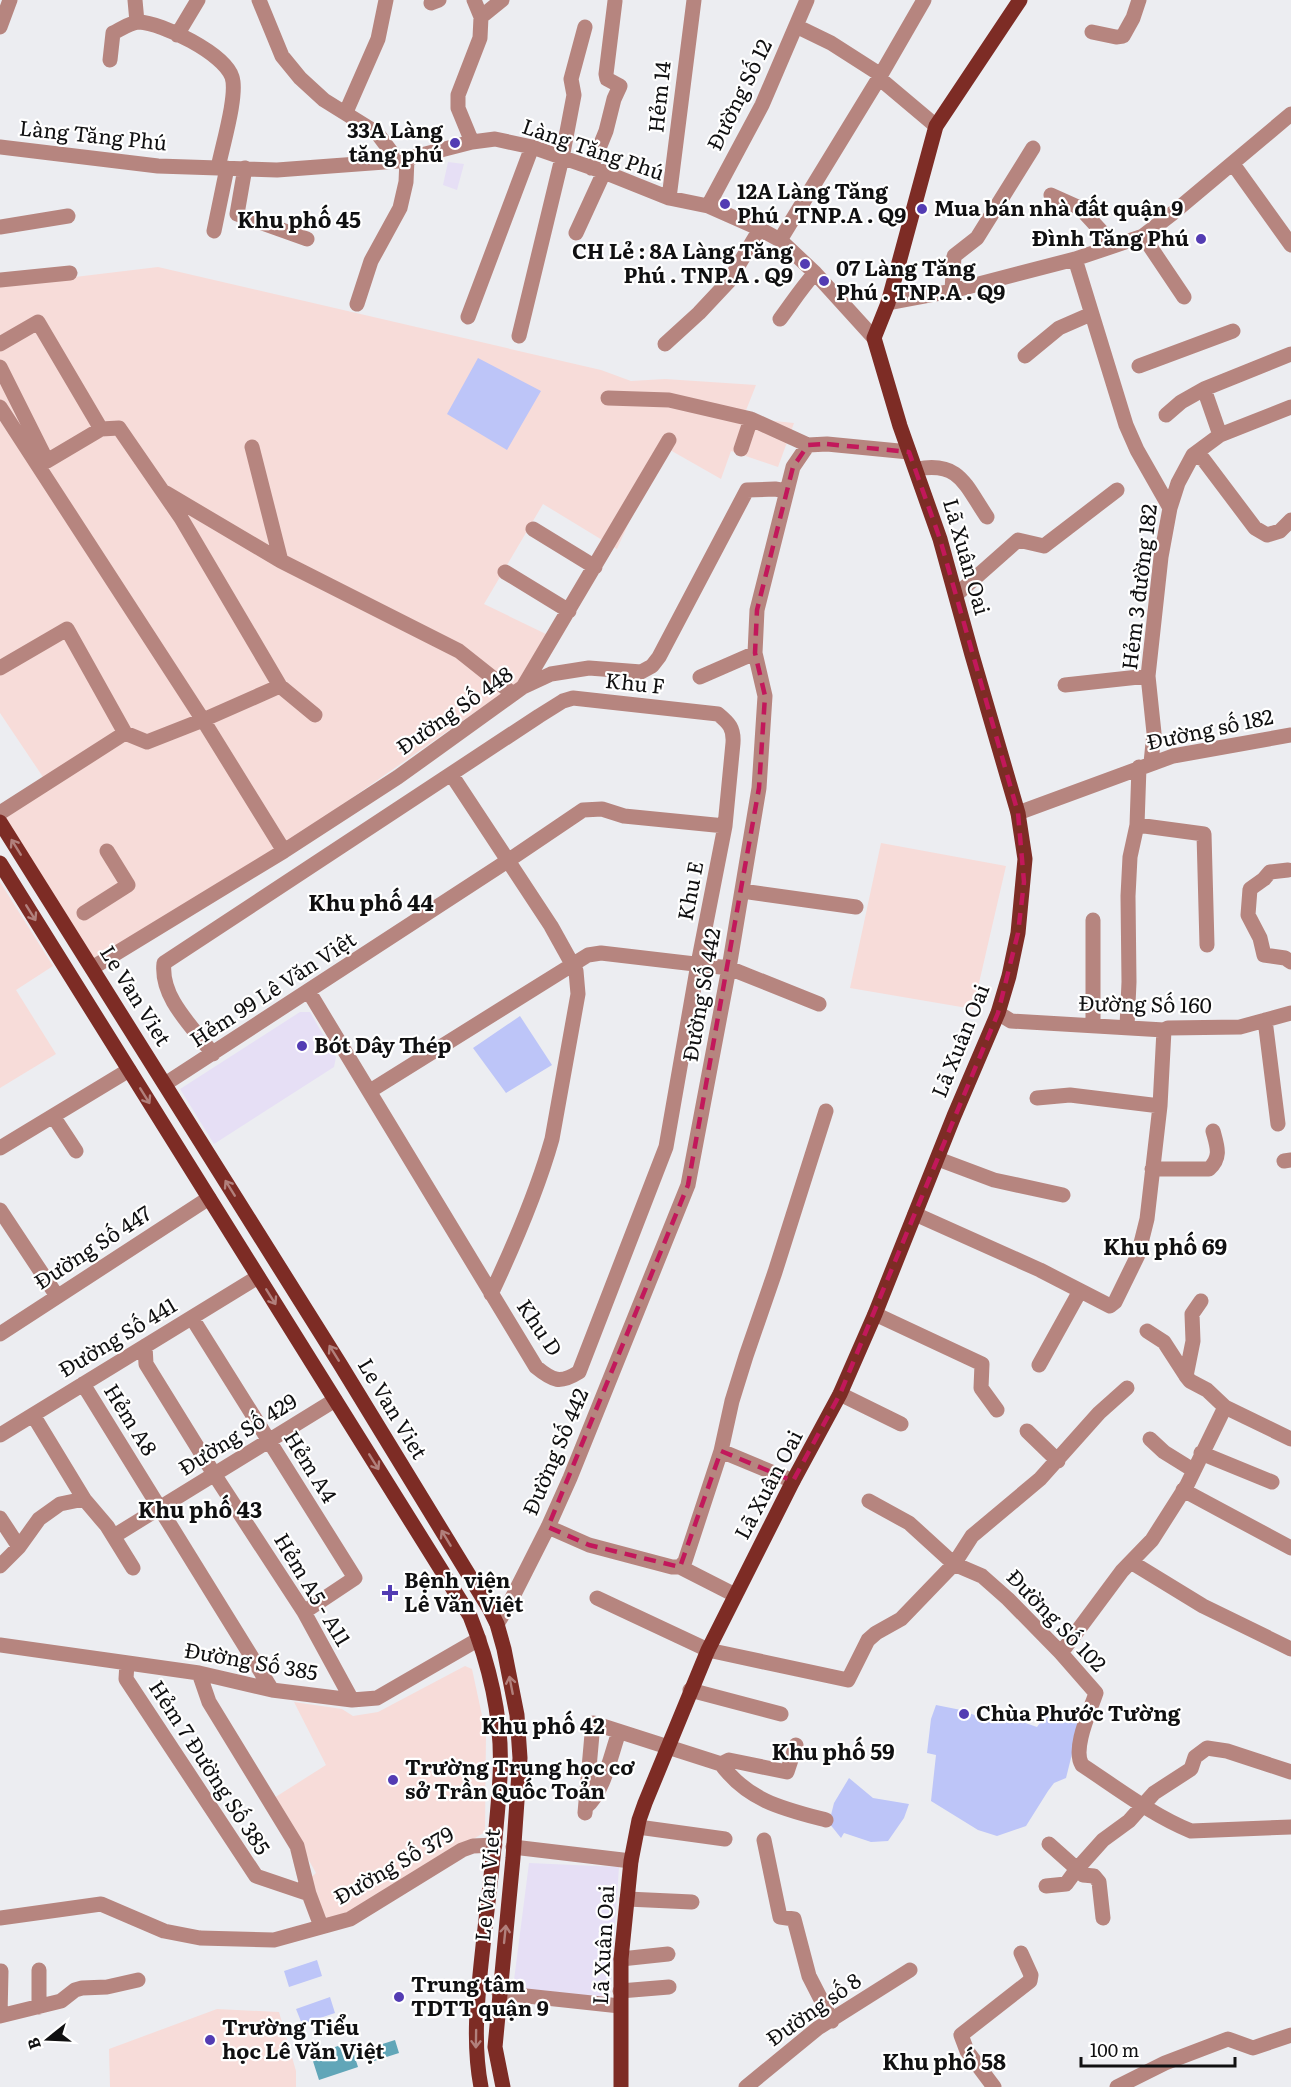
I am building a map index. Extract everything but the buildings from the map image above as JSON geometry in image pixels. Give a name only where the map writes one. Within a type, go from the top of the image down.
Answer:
[{"type":"main road","points":[[874,338],[888,303],[936,126],[1020,0]]},
{"type":"main road","name":"Lã Xuân Oai","points":[[621,2087],[621,1959],[631,1861],[645,1803],[708,1650],[793,1481],[840,1394],[875,1314],[998,1013],[1018,933],[1025,859],[1018,813],[940,539],[909,452],[874,338]]},
{"type":"main road","name":"Le Van Viet","points":[[0,822],[355,1388],[497,1624],[517,1715],[520,1758],[495,2047],[503,2087]]},
{"type":"main road","name":"Le Van Viet","points":[[0,863],[470,1616],[490,1679],[498,1733],[500,1776],[495,1845],[478,1991],[476,2046],[482,2087]]},
{"type":"main road","points":[[72,979],[92,968]]},
{"type":"main road","points":[[91,1009],[110,996]]},
{"type":"main road","points":[[129,1070],[148,1058]]},
{"type":"main road","points":[[335,1400],[355,1388]]},
{"type":"main road","points":[[479,1639],[497,1624]]},
{"type":"main road","points":[[495,1845],[513,1847]]},
{"type":"main road","points":[[478,1991],[499,1993]]},
{"type":"street","points":[[0,27],[10,0]]},
{"type":"street","points":[[135,0],[137,22]]},
{"type":"street","points":[[177,34],[198,0]]},
{"type":"street","points":[[259,0],[282,56],[300,78],[324,100],[377,133],[402,160],[406,182],[400,208],[371,261],[357,304]]},
{"type":"street","points":[[346,112],[378,39],[386,0]]},
{"type":"street","points":[[472,142],[458,108],[458,95],[480,38],[481,17],[474,0]]},
{"type":"street","points":[[481,17],[502,0]]},
{"type":"street","name":"Hẻm 14","points":[[669,198],[694,0]]},
{"type":"street","name":"Đường Số 12","points":[[708,206],[762,105],[807,0]]},
{"type":"street","points":[[780,240],[880,77],[922,0]]},
{"type":"street","points":[[1092,32],[1116,37],[1123,36],[1133,18],[1139,0]]},
{"type":"street","points":[[576,233],[598,170],[614,99],[620,86],[607,79],[606,74],[615,1]]},
{"type":"street","points":[[110,60],[113,33],[137,22],[167,28],[222,62],[232,77],[233,97],[214,231]]},
{"type":"street","points":[[796,26],[831,43],[880,77],[936,126]]},
{"type":"street","points":[[519,336],[562,158],[574,95],[571,79],[585,27]]},
{"type":"street","points":[[888,303],[952,291],[1075,259],[1143,236],[1291,114]]},
{"type":"street","name":"Làng Tăng Phú","points":[[0,147],[158,166],[277,170],[402,160],[472,142],[495,139],[532,147],[669,198],[708,206],[780,240],[815,273],[874,338]]},
{"type":"street","points":[[468,317],[532,147]]},
{"type":"street","points":[[952,291],[954,256],[977,238],[1033,148]]},
{"type":"street","points":[[1233,164],[1291,245]]},
{"type":"street","points":[[245,168],[237,214],[308,239]]},
{"type":"street","points":[[1051,195],[1080,208],[1114,245]]},
{"type":"street","points":[[0,227],[68,216]]},
{"type":"street","points":[[665,344],[729,281],[760,229]]},
{"type":"street","points":[[1143,236],[1184,297]]},
{"type":"street","points":[[1075,259],[1126,425],[1137,450],[1170,508]]},
{"type":"street","points":[[0,280],[70,273]]},
{"type":"street","points":[[780,319],[798,292],[815,273]]},
{"type":"street","points":[[1025,356],[1059,328],[1091,314]]},
{"type":"street","points":[[0,344],[38,322],[101,429]]},
{"type":"street","points":[[1139,366],[1233,331]]},
{"type":"street","points":[[1166,415],[1181,402],[1204,388],[1291,354]]},
{"type":"street","points":[[0,367],[47,461],[101,429],[119,428],[181,518],[280,687],[315,715]]},
{"type":"street","points":[[1204,388],[1220,435]]},
{"type":"street","points":[[608,398],[669,400],[751,419],[808,445],[827,444],[909,452]]},
{"type":"street","points":[[1192,455],[1220,435],[1291,406]]},
{"type":"street","points":[[0,408],[203,720],[284,851]]},
{"type":"street","points":[[741,449],[751,419]]},
{"type":"street","points":[[161,490],[281,561],[459,651],[518,691],[569,611],[669,440]]},
{"type":"street","name":"Đường Số 442","points":[[497,1624],[548,1527],[570,1478],[688,1185],[729,968],[759,788],[765,696],[755,653],[757,610],[794,467],[808,445]]},
{"type":"street","points":[[252,447],[281,561]]},
{"type":"street","points":[[1192,455],[1203,459],[1255,528],[1267,535],[1280,531],[1291,520]]},
{"type":"street","name":"Hẻm 3 đường 182","points":[[1127,1027],[1130,857],[1145,765],[1154,733],[1148,676],[1161,557],[1170,508],[1178,483],[1192,455]]},
{"type":"street","points":[[916,469],[933,466],[945,468],[957,474],[987,517]]},
{"type":"street","name":"Đường Số 448","points":[[92,968],[284,851],[398,777],[518,691],[551,674],[589,668],[641,672],[652,666],[659,657],[747,490],[787,491]]},
{"type":"street","points":[[956,596],[1018,540],[1044,546],[1117,490]]},
{"type":"street","points":[[533,529],[595,567]]},
{"type":"street","points":[[506,572],[569,611]]},
{"type":"street","points":[[0,668],[67,629],[125,733],[147,742],[280,687]]},
{"type":"street","points":[[700,677],[755,653]]},
{"type":"street","points":[[1065,685],[1148,676]]},
{"type":"street","name":"Khu F","points":[[213,1054],[169,996],[163,975],[164,963],[563,701],[573,698],[718,714],[731,725],[733,734],[725,826]]},
{"type":"street","points":[[0,813],[125,733]]},
{"type":"street","name":"Đường số 182","points":[[1018,813],[1173,756],[1291,735]]},
{"type":"street","name":"Khu D","points":[[451,774],[551,926],[576,971],[578,994],[552,1139],[516,1240],[491,1294],[536,1367],[553,1379],[564,1380],[579,1372],[666,1147],[698,964]]},
{"type":"street","name":"Hẻm 99 Lê Văn Việt","points":[[165,1084],[509,861],[583,810],[602,809],[624,816],[725,826]]},
{"type":"street","points":[[1137,825],[1204,834],[1207,945]]},
{"type":"street","name":"Khu E","points":[[698,964],[725,826]]},
{"type":"street","points":[[84,913],[131,890],[107,851]]},
{"type":"street","points":[[1288,870],[1270,872],[1250,889],[1248,915],[1260,938],[1264,955],[1285,958],[1291,962]]},
{"type":"street","points":[[742,891],[855,907]]},
{"type":"street","points":[[1093,920],[1093,1026]]},
{"type":"street","points":[[370,1091],[588,955],[601,953],[729,968],[819,1004]]},
{"type":"street","points":[[309,992],[491,1294]]},
{"type":"street","name":"Đường Số 160","points":[[998,1013],[1011,1021],[1164,1030],[1168,1028],[1240,1027],[1291,1013]]},
{"type":"street","points":[[1265,1020],[1278,1124]]},
{"type":"street","points":[[915,1214],[1040,1270],[1110,1306],[1115,1302],[1138,1255],[1147,1218],[1160,1106],[1164,1030]]},
{"type":"street","points":[[0,1148],[129,1070]]},
{"type":"street","points":[[1037,1098],[1070,1095],[1160,1106]]},
{"type":"street","points":[[680,1567],[685,1561],[722,1452],[735,1390],[826,1111]]},
{"type":"street","points":[[53,1116],[76,1151]]},
{"type":"street","points":[[1152,1169],[1209,1169],[1215,1164],[1219,1154],[1213,1131]]},
{"type":"street","points":[[938,1159],[994,1180],[1064,1195]]},
{"type":"street","name":"Đường Số 447","points":[[0,1334],[209,1198]]},
{"type":"street","points":[[0,1210],[57,1296]]},
{"type":"street","name":"Đường Số 441","points":[[0,1435],[258,1277]]},
{"type":"street","points":[[1039,1365],[1080,1292]]},
{"type":"street","points":[[1186,1376],[1193,1341],[1192,1314],[1201,1301]]},
{"type":"street","points":[[875,1314],[982,1364],[981,1388],[997,1410]]},
{"type":"street","name":"Hẻm A4","points":[[192,1318],[355,1578],[304,1612]]},
{"type":"street","points":[[1147,1331],[1164,1342],[1190,1381],[1207,1390],[1225,1407],[1291,1439]]},
{"type":"street","name":"Hẻm A5 - A11","points":[[145,1346],[146,1364],[304,1612],[352,1700]]},
{"type":"street","name":"Hẻm A8","points":[[83,1384],[272,1690]]},
{"type":"street","points":[[597,1598],[708,1650],[848,1680],[868,1641],[876,1633],[901,1619],[954,1564],[972,1536],[1040,1479],[1099,1413],[1127,1388]]},
{"type":"street","points":[[840,1394],[901,1424]]},
{"type":"street","name":"Đường Số 429","points":[[114,1536],[335,1400]]},
{"type":"street","points":[[1061,1653],[1122,1570],[1152,1540],[1183,1490],[1225,1407]]},
{"type":"street","points":[[33,1415],[84,1499],[114,1536],[133,1568]]},
{"type":"street","points":[[1027,1431],[1058,1461]]},
{"type":"street","points":[[1150,1439],[1164,1452],[1193,1470]]},
{"type":"street","points":[[722,1452],[793,1481]]},
{"type":"street","points":[[1201,1453],[1272,1482]]},
{"type":"street","points":[[1183,1490],[1291,1548]]},
{"type":"street","points":[[0,1566],[19,1547],[39,1519],[60,1504],[84,1499]]},
{"type":"street","points":[[869,1501],[909,1523],[954,1564]]},
{"type":"street","points":[[0,1518],[19,1547]]},
{"type":"street","points":[[548,1527],[589,1545],[672,1567],[680,1567],[735,1594]]},
{"type":"street","points":[[1131,1563],[1203,1606],[1291,1649]]},
{"type":"street","name":"Đường Số 102","points":[[954,1564],[982,1575],[1061,1653],[1096,1693],[1080,1743],[1079,1759],[1082,1765],[1176,1825],[1191,1831],[1291,1827]]},
{"type":"street","name":"Đường Số 385","points":[[0,1645],[199,1673],[272,1690],[352,1700],[377,1698],[479,1639]]},
{"type":"street","name":"Hẻm 7 Đường Số 385","points":[[127,1663],[126,1679],[256,1876],[309,1894]]},
{"type":"street","points":[[199,1673],[209,1702],[297,1846],[309,1894],[321,1926]]},
{"type":"street","points":[[690,1690],[781,1714]]},
{"type":"street","points":[[619,1732],[594,1801],[586,1810],[593,1723],[721,1764],[732,1779],[766,1801],[781,1809],[826,1820]]},
{"type":"street","points":[[721,1764],[729,1760],[787,1772],[796,1745]]},
{"type":"street","points":[[1046,1886],[1066,1884],[1103,1840],[1129,1821],[1154,1793],[1191,1769],[1195,1757],[1207,1748],[1227,1751],[1291,1772]]},
{"type":"street","points":[[638,1827],[725,1839]]},
{"type":"street","points":[[764,1840],[780,1917],[794,1919],[809,1976],[832,2021]]},
{"type":"street","points":[[1049,1844],[1083,1875],[1094,1875],[1099,1882],[1103,1918]]},
{"type":"street","name":"Đường Số 379","points":[[0,1918],[101,1904],[164,1931],[200,1938],[274,1940],[350,1919],[462,1850],[473,1846],[495,1845]]},
{"type":"street","points":[[513,1847],[631,1861]]},
{"type":"street","points":[[627,1899],[692,1902]]},
{"type":"street","points":[[994,2087],[967,2051],[961,2035],[1030,1981],[1031,1975],[1021,1953]]},
{"type":"street","points":[[621,1959],[668,1954]]},
{"type":"street","points":[[39,1970],[39,2007]]},
{"type":"street","name":"Đường số 8","points":[[746,2087],[818,2028],[910,1970]]},
{"type":"street","points":[[1,1971],[0,2016],[61,2001],[75,1990],[82,1988],[107,1987],[138,1980]]},
{"type":"street","points":[[499,1993],[620,1999],[669,1987]]},
{"type":"street","points":[[1117,2087],[1165,2063],[1228,2039],[1253,2048],[1291,2035]]},
{"type":"highlighted area","points":[[827,444],[909,452],[940,539],[1018,813],[1024,882],[1018,933],[998,1013],[840,1394],[793,1481],[721,1451],[680,1567],[589,1545],[548,1527],[688,1185],[759,788],[765,696],[755,653],[757,610],[793,467],[808,445]]},
{"type":"shaded area","points":[[448,162],[464,164],[457,190],[443,185]]},
{"type":"shaded area","points":[[158,267],[601,370],[631,381],[665,379],[756,385],[743,418],[794,423],[778,467],[731,451],[721,479],[663,446],[617,549],[543,504],[484,604],[548,635],[521,680],[290,841],[88,962],[0,813],[47,783],[0,713],[0,286]]},
{"type":"shaded area","points":[[478,358],[541,391],[507,450],[447,414]]},
{"type":"shaded area","points":[[881,843],[1006,866],[973,1009],[850,988]]},
{"type":"shaded area","points":[[0,882],[53,966],[16,990],[56,1054],[0,1088]]},
{"type":"shaded area","points":[[300,1012],[310,1012],[336,1057],[334,1067],[214,1144],[180,1089]]},
{"type":"shaded area","points":[[520,1016],[552,1065],[506,1093],[473,1048]]},
{"type":"shaded area","name":"Trường Trung học cơ sở Trần Quốc Toản","points":[[465,1666],[472,1669],[486,1734],[485,1832],[350,1913],[325,1920],[308,1880],[316,1873],[274,1798],[326,1765],[294,1702],[342,1709],[353,1716],[378,1712]]},
{"type":"shaded area","points":[[936,1705],[961,1710],[993,1722],[996,1713],[1037,1727],[1048,1712],[1080,1722],[1066,1778],[1054,1783],[1026,1826],[997,1836],[978,1830],[931,1801],[936,1755],[927,1753],[931,1719]]},
{"type":"shaded area","points":[[849,1778],[873,1798],[909,1804],[904,1818],[888,1841],[871,1842],[844,1833],[841,1838],[829,1823],[834,1803]]},
{"type":"shaded area","points":[[529,1863],[619,1867],[610,1999],[513,1988]]},
{"type":"shaded area","points":[[317,1960],[322,1976],[289,1987],[284,1971]]},
{"type":"shaded area","points":[[330,1997],[335,2013],[302,2024],[296,2009]]},
{"type":"shaded area","name":"Trường Tiểu học Lê Văn Việt","points":[[217,2009],[279,2012],[296,2071],[296,2087],[110,2087],[109,2049]]},
{"type":"shaded area","points":[[395,2040],[399,2053],[374,2061],[370,2048]]},
{"type":"shaded area","points":[[350,2042],[358,2067],[319,2080],[311,2055]]},
{"type":"place","name":"33A Làng tăng phú","points":[[455,143]]},
{"type":"place","name":"12A Làng Tăng Phú . TNP.A . Q9","points":[[725,204]]},
{"type":"place","name":"Mua bán nhà đất quận 9","points":[[922,209]]},
{"type":"place","name":"Đình Tăng Phú","points":[[1201,239]]},
{"type":"place","name":"CH Lẻ : 8A Làng Tăng Phú . TNP.A . Q9","points":[[805,264]]},
{"type":"place","name":"07 Làng Tăng Phú . TNP.A . Q9","points":[[824,281]]},
{"type":"place","name":"Bót Dây Thép","points":[[302,1046]]},
{"type":"place","name":"Bệnh viện Lê Văn Việt","points":[[390,1593]]},
{"type":"place","name":"Chùa Phước Tường","points":[[964,1714]]},
{"type":"place","name":"Trường Trung học cơ sở Trần Quốc Toản","points":[[393,1780]]},
{"type":"place","name":"Trung tâm TDTT quận 9","points":[[399,1997]]},
{"type":"place","name":"Trường Tiểu học Lê Văn Việt","points":[[210,2040]]},
{"type":"district","name":"Khu phố 45","points":[[299,220]]},
{"type":"district","name":"Khu phố 44","points":[[371,903]]},
{"type":"district","name":"Khu phố 69","points":[[1165,1247]]},
{"type":"district","name":"Khu phố 43","points":[[200,1510]]},
{"type":"district","name":"Khu phố 42","points":[[543,1726]]},
{"type":"district","name":"Khu phố 59","points":[[833,1752]]},
{"type":"district","name":"Khu phố 58","points":[[944,2062]]}]
